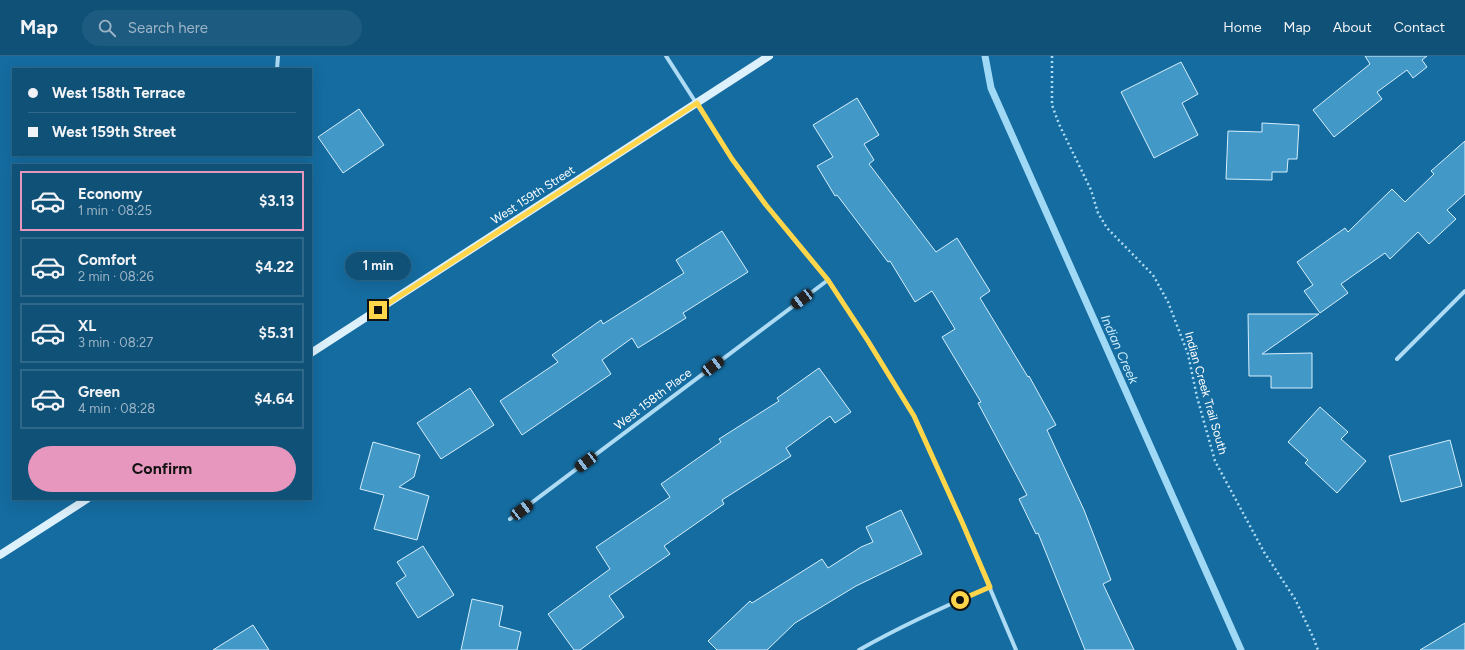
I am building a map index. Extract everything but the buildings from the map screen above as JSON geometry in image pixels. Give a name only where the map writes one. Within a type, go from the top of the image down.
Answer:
[{"type":"main road","name":"West 159th Street","points":[[312,352],[769,56]]},
{"type":"main road","points":[[0,555],[85,500]]},
{"type":"street","points":[[277,68],[278,56]]},
{"type":"street","points":[[666,56],[732,159],[766,205],[828,280],[868,341],[914,416],[962,522],[1016,650]]},
{"type":"street","name":"West 158th Place","points":[[510,519],[828,280]]},
{"type":"street","points":[[1397,359],[1465,291]]},
{"type":"street","points":[[859,650],[888,633],[990,587]]},
{"type":"path","name":"Indian Creek Trail South","points":[[1052,56],[1052,105],[1059,124],[1091,190],[1098,213],[1107,228],[1153,274],[1168,302],[1188,354],[1197,397],[1215,461],[1264,552],[1295,599],[1318,650]]},
{"type":"waterway","name":"Indian Creek","points":[[985,56],[991,88],[1241,650]]},
{"type":"route","points":[[378,310],[697,103],[732,159],[766,205],[828,280],[868,341],[914,416],[990,587],[960,600]]}]
